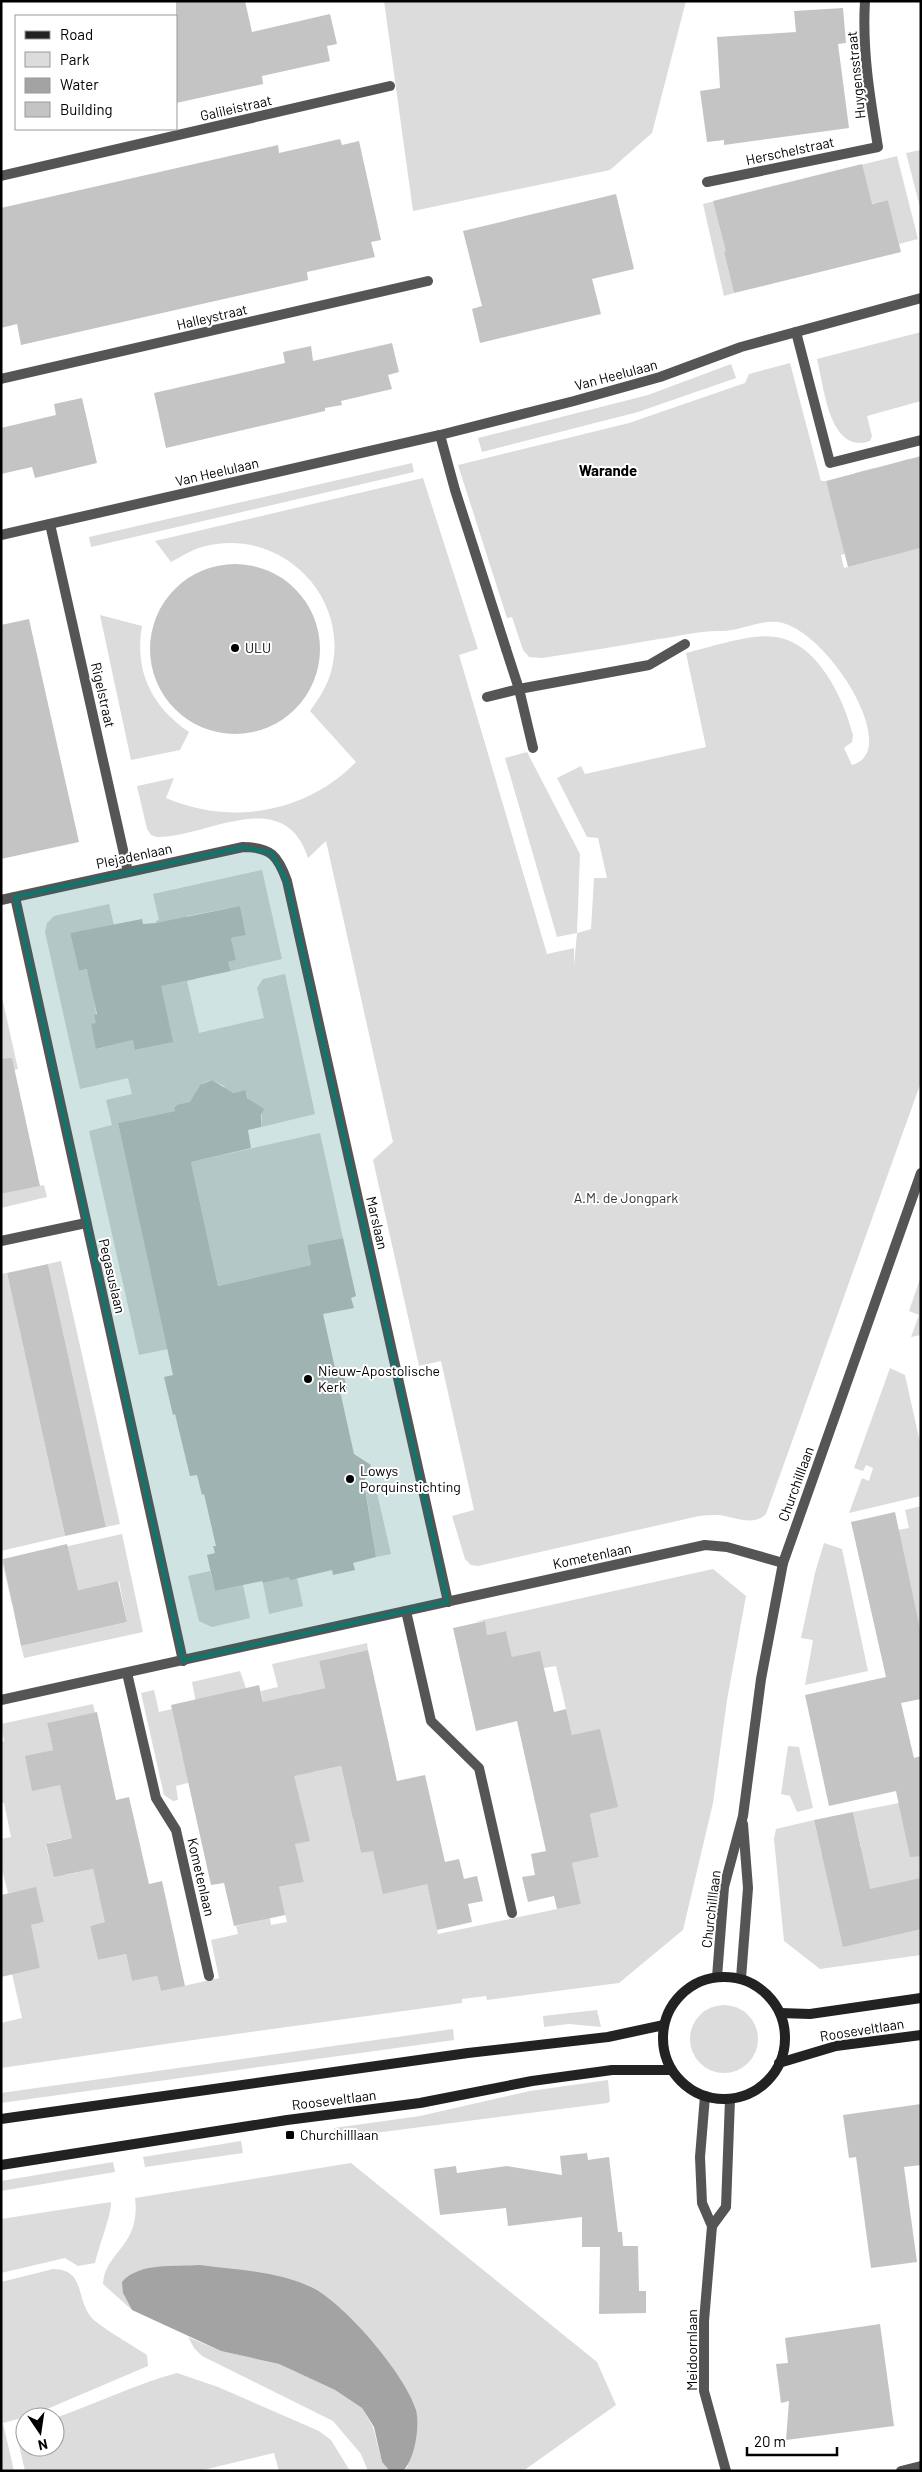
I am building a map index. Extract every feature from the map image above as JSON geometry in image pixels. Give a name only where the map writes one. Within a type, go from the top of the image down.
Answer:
[{"type":"main road","points":[[717,1977],[741,1978],[757,1986],[770,1998],[780,2013],[785,2038],[780,2063],[768,2081],[756,2089],[730,2098],[705,2096],[680,2081],[671,2070],[665,2056],[662,2041],[664,2025],[674,2002],[693,1984],[717,1977]]},
{"type":"main road","name":"Rooseveltlaan","points":[[780,2013],[810,2014],[921,1998]]},
{"type":"main road","name":"Rooseveltlaan","points":[[1,2119],[458,2054],[608,2037],[664,2025]]},
{"type":"main road","name":"Rooseveltlaan","points":[[780,2063],[836,2046],[921,2035]]},
{"type":"main road","name":"Rooseveltlaan","points":[[1,2165],[287,2120],[420,2103],[532,2081],[636,2068],[671,2070]]},
{"type":"street","name":"Huygensstraat","points":[[865,1],[865,60],[878,146]]},
{"type":"street","name":"Galileistraat","points":[[1,176],[390,86]]},
{"type":"street","name":"Herschelstraat","points":[[707,182],[878,146]]},
{"type":"street","name":"Halleystraat","points":[[1,379],[428,281]]},
{"type":"street","name":"Van Heelulaan","points":[[1,535],[440,435],[631,386],[741,347],[921,298]]},
{"type":"street","points":[[796,332],[830,463],[921,440]]},
{"type":"street","points":[[440,435],[454,490],[518,689],[533,748]]},
{"type":"street","name":"Rigelstraat","points":[[50,524],[128,872]]},
{"type":"street","points":[[487,697],[518,689],[649,665],[685,644]]},
{"type":"street","name":"Plejadenlaan","points":[[1,900],[243,846],[258,847],[272,853]]},
{"type":"street","name":"Marslaan","points":[[272,853],[281,864],[287,880],[448,1602]]},
{"type":"street","name":"Pegasuslaan","points":[[15,897],[184,1660]]},
{"type":"street","name":"Churchilllaan","points":[[717,1977],[724,1887],[743,1816],[761,1679],[782,1563],[921,1173]]},
{"type":"street","points":[[1,1241],[86,1223]]},
{"type":"street","name":"Kometenlaan","points":[[1,1700],[705,1545],[727,1547],[782,1563]]},
{"type":"street","points":[[406,1611],[431,1720],[478,1768],[512,1913]]},
{"type":"street","name":"Kometenlaan","points":[[127,1673],[156,1798],[176,1830],[209,1976]]},
{"type":"street","name":"Churchilllaan","points":[[741,1978],[748,1888],[743,1816]]},
{"type":"street","name":"Meidoornlaan","points":[[705,2096],[700,2157],[702,2203],[712,2226],[704,2313],[704,2391],[726,2471]]},
{"type":"street","name":"Meidoornlaan","points":[[712,2226],[726,2207],[730,2098]]},
{"type":"street","points":[[901,2471],[921,2466]]},
{"type":"highlighted area","points":[[243,847],[272,853],[287,881],[448,1602],[183,1661],[15,897]]},
{"type":"green space","points":[[384,1],[686,1],[652,133],[610,170],[413,211]]},
{"type":"green space","points":[[921,150],[921,211],[906,153]]},
{"type":"green space","points":[[897,156],[918,239],[899,244],[888,200],[862,206],[865,217],[724,252],[734,293],[724,296],[703,204]]},
{"type":"green space","points":[[921,332],[921,401],[867,416],[872,436],[870,441],[856,443],[845,438],[837,428],[826,401],[817,359]]},
{"type":"green space","name":"A.M. de Jongpark","points":[[790,363],[821,481],[826,481],[843,545],[874,537],[855,473],[874,468],[891,531],[917,516],[902,461],[908,459],[921,508],[921,534],[841,555],[844,568],[921,548],[921,1082],[766,1514],[761,1518],[750,1521],[719,1515],[699,1516],[478,1566],[471,1565],[465,1559],[452,1516],[474,1510],[441,1361],[419,1366],[373,1160],[393,1142],[326,841],[308,858],[297,836],[281,823],[263,819],[242,820],[177,835],[157,837],[151,835],[147,829],[137,786],[174,778],[166,798],[191,807],[241,812],[267,810],[291,803],[314,793],[336,779],[356,762],[310,711],[330,676],[333,663],[334,636],[328,611],[316,588],[299,569],[279,555],[255,546],[229,543],[198,548],[171,562],[155,541],[423,478],[478,649],[459,655],[547,954],[574,948],[574,966],[577,933],[591,929],[594,878],[607,878],[598,838],[587,837],[557,778],[581,766],[585,774],[706,747],[686,653],[755,637],[776,637],[791,641],[816,661],[836,690],[853,735],[852,742],[844,748],[852,765],[866,755],[869,738],[864,715],[852,690],[836,666],[817,645],[797,629],[778,622],[763,623],[729,631],[707,631],[542,658],[529,657],[523,650],[512,617],[507,618],[458,465],[629,423],[745,383],[749,374]]},
{"type":"green space","points":[[731,364],[736,378],[638,412],[482,452],[478,438],[648,395]]},
{"type":"green space","points":[[412,463],[414,472],[91,547],[89,537]]},
{"type":"green space","points":[[100,615],[142,626],[141,658],[149,686],[165,711],[189,732],[180,750],[131,760]]},
{"type":"green space","points":[[527,752],[580,854],[577,933],[557,937],[505,758]]},
{"type":"green space","points":[[262,870],[282,959],[231,971],[228,962],[236,960],[231,938],[246,935],[240,906],[187,916],[196,979],[187,981],[199,1033],[264,1018],[257,988],[263,979],[285,974],[315,1114],[261,1127],[262,1113],[250,1111],[246,1090],[228,1094],[224,1086],[212,1080],[199,1087],[195,1101],[174,1108],[175,1111],[118,1123],[168,1349],[139,1355],[89,1131],[112,1125],[106,1100],[132,1094],[128,1078],[80,1089],[45,932],[47,923],[54,916],[109,904],[114,925],[70,933],[79,971],[88,969],[96,1016],[96,1023],[91,1025],[97,1049],[133,1040],[136,1050],[172,1042],[157,967],[160,942],[156,921],[159,920],[153,894]]},
{"type":"green space","points":[[1,993],[18,1069],[1,1073]]},
{"type":"green space","points":[[320,1133],[343,1238],[307,1245],[311,1265],[218,1286],[191,1162]]},
{"type":"green space","points":[[44,1185],[47,1197],[1,1208],[1,1194]]},
{"type":"green space","points":[[61,1261],[120,1524],[106,1527],[48,1264]]},
{"type":"green space","points":[[7,1273],[65,1536],[1,1551],[1,1274]]},
{"type":"green space","points":[[921,1276],[921,1335],[911,1337],[919,1315],[909,1311]]},
{"type":"green space","points":[[890,1368],[905,1375],[921,1447],[921,1496],[849,1513],[862,1478],[869,1481],[873,1468],[866,1465],[863,1471],[854,1468]]},
{"type":"green space","points":[[376,1489],[391,1554],[376,1557],[366,1492]]},
{"type":"green space","points":[[921,1506],[921,1633],[898,1530],[909,1528],[905,1510]]},
{"type":"green space","points":[[122,1534],[143,1632],[24,1658],[21,1646],[127,1622],[119,1581],[12,1604],[2,1561]]},
{"type":"green space","points":[[824,1543],[842,1549],[868,1671],[805,1685],[813,1640],[801,1638],[815,1573]]},
{"type":"green space","points":[[713,1569],[746,1596],[727,1700],[713,1803],[683,1930],[619,1983],[487,2000],[486,1996],[462,1999],[462,2003],[1,2068],[1,2023],[22,2018],[12,1974],[40,1968],[36,1951],[16,1928],[44,1922],[36,1888],[8,1893],[1,1866],[1,1839],[11,1837],[4,1803],[1,1803],[1,1742],[4,1741],[1,1724],[93,1704],[95,1713],[47,1723],[53,1750],[25,1757],[60,1785],[85,1835],[48,1843],[46,1847],[50,1861],[61,1859],[65,1875],[93,1869],[99,1896],[112,1893],[118,1919],[90,1926],[98,1960],[126,1954],[132,1981],[157,1976],[161,1991],[219,1978],[211,1940],[238,1934],[236,1926],[270,1918],[271,1925],[287,1922],[285,1914],[282,1914],[276,1888],[304,1882],[300,1865],[259,1873],[270,1735],[261,1691],[278,1687],[272,1664],[367,1643],[368,1650],[319,1661],[325,1688],[297,1694],[313,1772],[341,1766],[347,1792],[375,1786],[353,1819],[361,1853],[389,1847],[427,1884],[438,1934],[581,1904],[572,1863],[599,1857],[590,1814],[617,1807],[613,1790],[572,1735],[556,1666],[544,1668],[512,1657],[506,1631],[487,1635],[484,1621],[474,1622]]},
{"type":"green space","points":[[210,1571],[215,1591],[243,1585],[250,1618],[212,1627],[199,1621],[188,1576]]},
{"type":"green space","points":[[289,1577],[297,1578],[303,1606],[269,1614],[263,1583]]},
{"type":"green space","points":[[240,1671],[246,1688],[198,1713],[192,1682]]},
{"type":"green space","points":[[154,1690],[159,1712],[172,1709],[182,1755],[209,1749],[215,1776],[176,1786],[178,1800],[173,1801],[164,1795],[141,1693]]},
{"type":"green space","points":[[788,1746],[799,1747],[813,1808],[797,1812],[790,1796],[781,1794]]},
{"type":"green space","points":[[899,1803],[921,1811],[921,1955],[820,1969],[784,1941],[774,1839],[776,1829],[814,1820],[822,1855],[861,1847],[853,1812]]},
{"type":"green space","points":[[724,2005],[737,2008],[748,2015],[755,2026],[758,2039],[755,2052],[748,2063],[737,2070],[724,2073],[711,2070],[700,2063],[693,2052],[690,2039],[693,2026],[700,2015],[711,2008]]},
{"type":"green space","points":[[597,2010],[601,2027],[569,2024],[544,2027],[543,2016]]},
{"type":"green space","points":[[453,2029],[454,2040],[1,2103],[1,2093]]},
{"type":"green space","points":[[608,2080],[610,2101],[608,2103],[336,2138],[334,2128],[420,2116],[530,2091]]},
{"type":"green space","points":[[241,2141],[243,2153],[145,2167],[143,2157]]},
{"type":"green space","points":[[113,2162],[115,2172],[1,2191],[1,2181]]},
{"type":"green space","points":[[351,2163],[597,2362],[616,2405],[523,2471],[403,2471],[408,2466],[416,2411],[123,2293],[132,2310],[103,2284],[105,2273],[133,2227],[135,2198]]},
{"type":"green space","points":[[111,2202],[95,2263],[78,2266],[65,2258],[1,2273],[1,2219]]},
{"type":"green space","points":[[53,2269],[71,2274],[75,2279],[86,2309],[91,2317],[147,2355],[148,2366],[52,2407],[15,2407],[15,2420],[3,2423],[14,2471],[1,2471],[1,2282]]},
{"type":"green space","points":[[188,2337],[221,2351],[279,2364],[335,2390],[362,2408],[373,2427],[382,2462],[391,2471],[368,2471],[361,2454],[333,2421],[202,2356],[194,2348]]},
{"type":"green space","points":[[177,2373],[218,2387],[319,2431],[331,2440],[350,2471],[279,2471],[274,2453],[199,2471],[25,2471],[22,2457],[65,2457],[65,2414]]},
{"type":"water","points":[[200,2265],[259,2272],[288,2278],[315,2289],[343,2310],[388,2361],[410,2395],[416,2410],[416,2442],[411,2459],[403,2471],[389,2470],[382,2462],[374,2427],[362,2408],[335,2390],[279,2364],[221,2351],[132,2310],[123,2293],[122,2282],[138,2271],[158,2267]]},
{"type":"building","points":[[176,1],[245,1],[252,32],[330,14],[337,44],[327,46],[330,61],[262,76],[263,84],[178,103],[178,15],[176,15]]},
{"type":"building","points":[[843,8],[846,43],[838,44],[849,128],[724,145],[724,140],[707,142],[700,91],[720,88],[717,37],[796,32],[794,11]]},
{"type":"building","points":[[340,139],[342,145],[359,141],[381,240],[371,242],[375,257],[307,272],[308,280],[21,345],[17,324],[1,328],[1,208],[278,145],[279,153]]},
{"type":"building","points":[[862,164],[872,204],[888,200],[901,252],[734,293],[724,252],[726,251],[713,201]]},
{"type":"building","points":[[616,194],[634,269],[592,279],[601,314],[480,343],[472,309],[482,306],[463,231]]},
{"type":"building","points":[[392,343],[399,372],[388,375],[392,389],[341,401],[342,405],[325,408],[325,411],[166,448],[154,393],[285,363],[283,352],[311,346],[313,361]]},
{"type":"building","points":[[82,398],[97,463],[35,478],[32,467],[1,474],[1,428],[56,415],[54,404]]},
{"type":"building","points":[[921,456],[921,548],[848,567],[826,481]]},
{"type":"building","name":"ULU","points":[[227,564],[243,564],[275,574],[289,583],[301,595],[310,609],[316,624],[320,649],[316,674],[310,689],[301,703],[289,715],[275,724],[260,730],[243,734],[227,734],[195,724],[181,715],[169,703],[160,689],[154,674],[150,657],[150,641],[160,609],[169,595],[181,583],[195,574],[210,568]]},
{"type":"building","points":[[29,619],[79,842],[1,859],[1,625]]},
{"type":"building","points":[[240,906],[246,935],[231,938],[236,960],[228,962],[231,971],[161,986],[173,1042],[135,1050],[133,1040],[96,1049],[91,1024],[96,1023],[94,1015],[97,1014],[87,969],[79,971],[70,933],[142,919],[143,924],[156,923]]},
{"type":"building","points":[[12,1058],[40,1186],[1,1194],[1,1059]]},
{"type":"building","points":[[212,1080],[233,1093],[246,1090],[247,1098],[264,1109],[261,1115],[261,1127],[248,1130],[251,1148],[191,1162],[218,1286],[311,1265],[307,1245],[343,1238],[356,1296],[351,1298],[354,1308],[323,1314],[335,1368],[342,1367],[347,1389],[340,1391],[354,1454],[371,1465],[364,1482],[376,1557],[353,1563],[355,1570],[333,1575],[332,1570],[290,1580],[289,1577],[215,1591],[207,1555],[215,1553],[213,1546],[216,1546],[204,1494],[202,1495],[197,1475],[190,1476],[164,1377],[173,1375],[118,1123],[175,1111],[174,1108],[177,1105],[190,1102],[200,1085]]},
{"type":"building","points":[[48,1264],[106,1527],[65,1536],[7,1273]]},
{"type":"building","points":[[895,1512],[921,1633],[921,1699],[901,1703],[914,1758],[921,1756],[921,1856],[910,1857],[896,1791],[829,1806],[805,1695],[886,1677],[851,1522]]},
{"type":"building","points":[[67,1544],[78,1590],[118,1581],[127,1622],[21,1646],[3,1559]]},
{"type":"building","points":[[485,1621],[487,1635],[506,1631],[512,1657],[540,1651],[554,1712],[566,1709],[572,1735],[600,1729],[618,1807],[590,1814],[599,1857],[572,1863],[581,1904],[557,1909],[554,1896],[528,1902],[522,1877],[535,1875],[531,1854],[546,1851],[517,1721],[476,1731],[453,1628]]},
{"type":"building","points":[[368,1650],[397,1781],[425,1775],[445,1862],[459,1859],[464,1879],[477,1876],[483,1901],[468,1904],[472,1922],[437,1930],[427,1884],[383,1894],[373,1851],[361,1853],[341,1766],[294,1776],[310,1841],[295,1844],[304,1882],[279,1887],[285,1915],[234,1926],[224,1883],[211,1885],[171,1705],[259,1685],[263,1702],[325,1688],[319,1661]]},
{"type":"building","points":[[97,1712],[116,1800],[129,1797],[149,1884],[162,1881],[185,1986],[161,1991],[157,1976],[132,1981],[126,1954],[98,1960],[90,1926],[105,1922],[93,1869],[54,1877],[46,1844],[72,1838],[60,1785],[32,1791],[25,1756],[53,1750],[47,1723]]},
{"type":"building","points":[[853,1812],[870,1889],[921,1878],[921,1929],[843,1947],[814,1820]]},
{"type":"building","points":[[36,1887],[44,1922],[31,1925],[40,1968],[1,1977],[1,1895]]},
{"type":"building","points":[[921,2104],[921,2165],[904,2167],[917,2262],[871,2268],[856,2157],[849,2158],[843,2115]]},
{"type":"building","points":[[587,2153],[588,2160],[609,2157],[618,2232],[622,2232],[623,2246],[638,2246],[639,2291],[646,2291],[646,2313],[599,2314],[600,2247],[582,2247],[582,2217],[508,2226],[506,2208],[440,2215],[434,2169],[456,2166],[457,2173],[507,2166],[562,2175],[560,2156]]},
{"type":"building","points":[[880,2324],[894,2426],[786,2440],[789,2401],[781,2403],[776,2364],[788,2363],[785,2338]]},
{"type":"place","name":"ULU","points":[[235,648]]},
{"type":"place","name":"Nieuw-Apostolische Kerk","points":[[308,1379]]},
{"type":"place","name":"Lowys Porquinstichting","points":[[350,1479]]},
{"type":"place","name":"Churchilllaan","points":[[290,2135]]},
{"type":"district","name":"Warande","points":[[608,471]]}]
